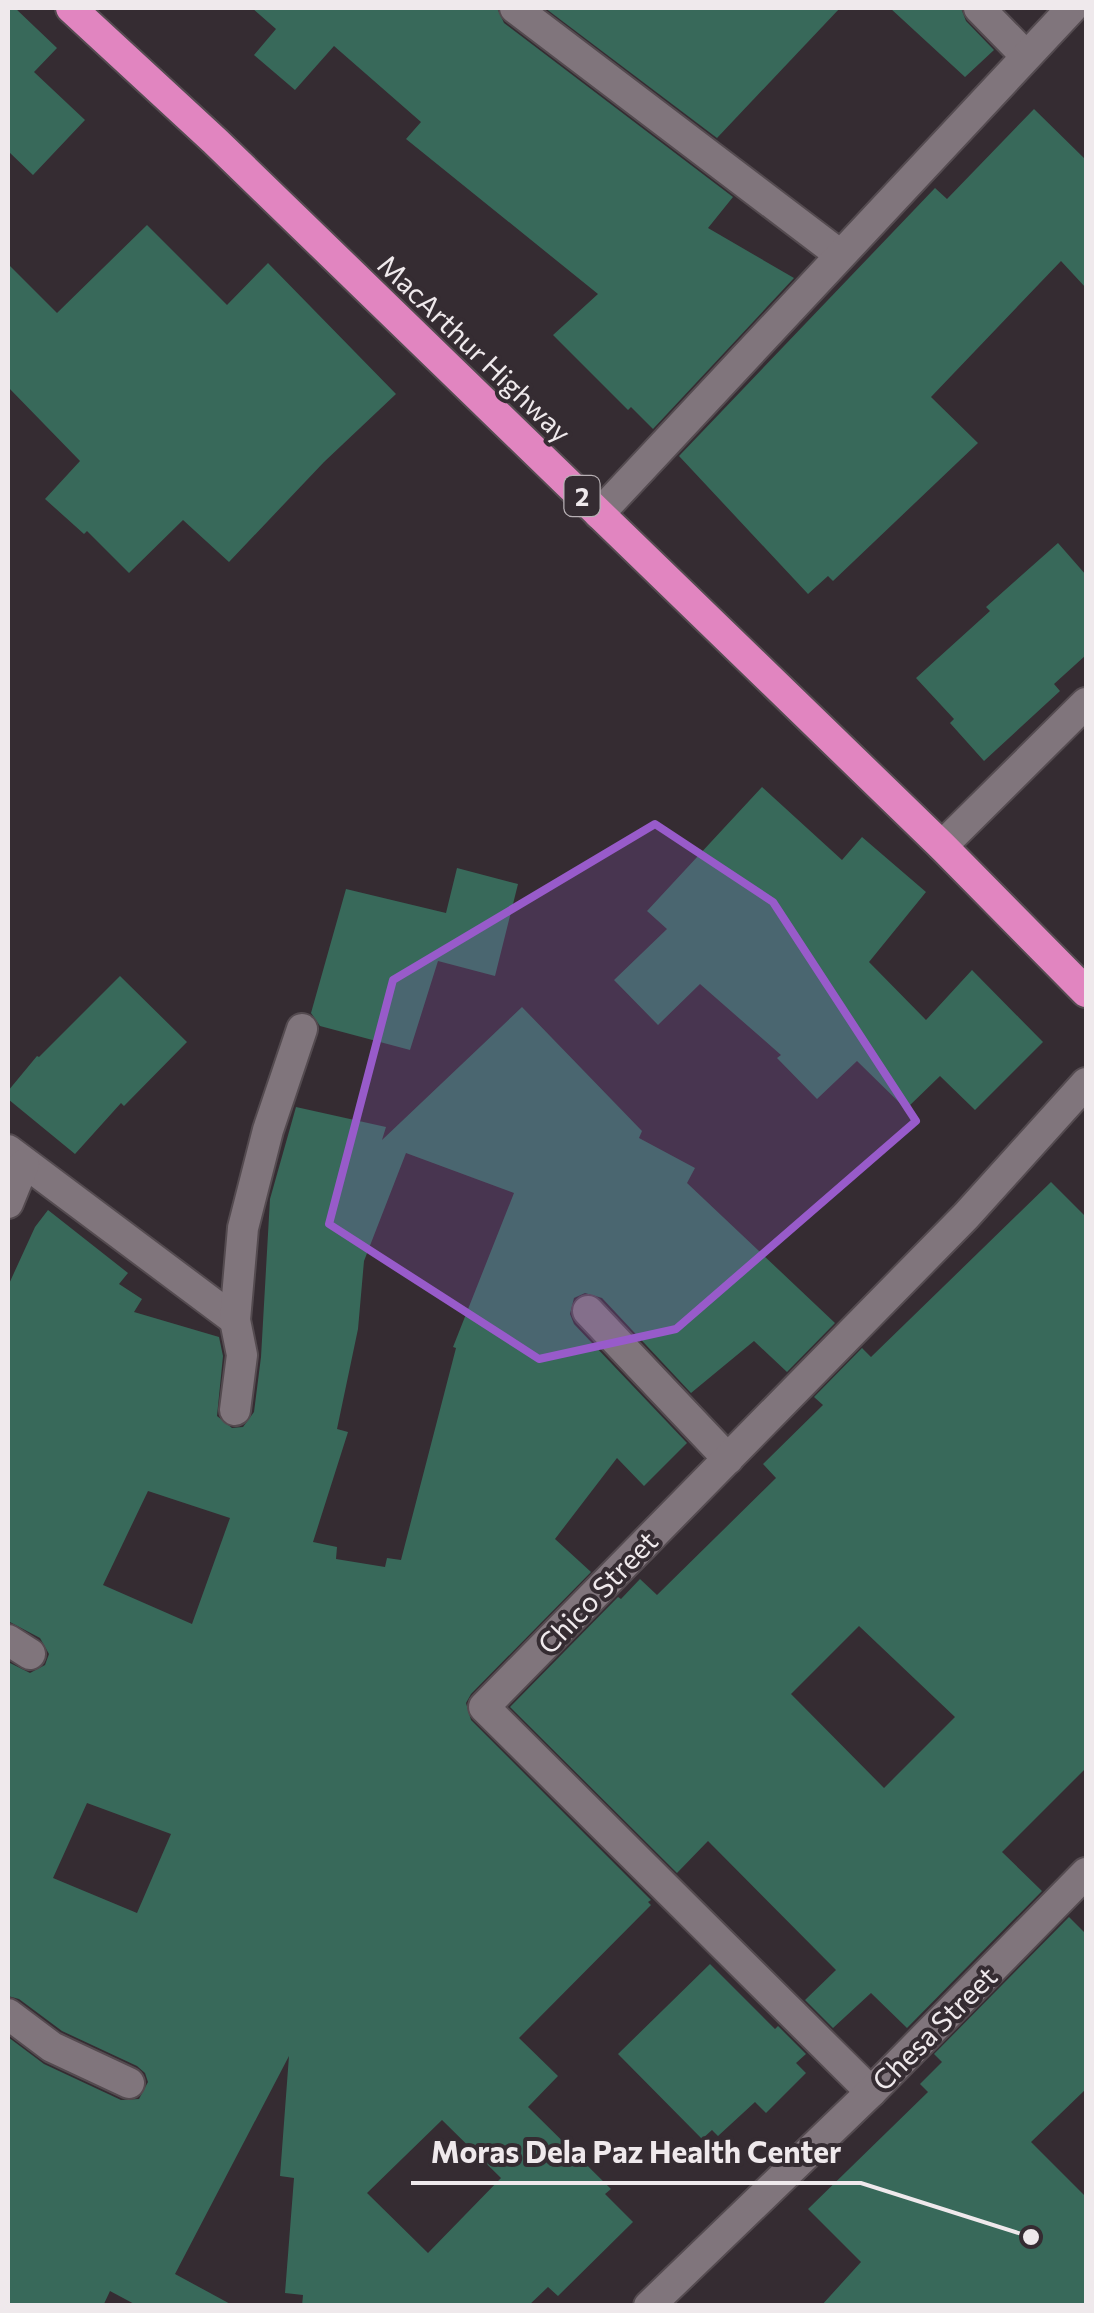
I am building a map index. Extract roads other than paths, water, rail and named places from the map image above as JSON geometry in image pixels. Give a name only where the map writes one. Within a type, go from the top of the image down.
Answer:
[{"type":"highway","name":"MacArthur Highway","points":[[71,8],[215,141],[600,514],[942,846],[1086,992]]},
{"type":"street","points":[[516,8],[839,254]]},
{"type":"street","points":[[979,8],[1025,55]]},
{"type":"street","points":[[600,514],[1072,8]]},
{"type":"street","points":[[942,846],[1086,703]]},
{"type":"street","points":[[235,1410],[242,1355],[235,1320],[243,1228],[268,1130],[302,1030]]},
{"type":"street","name":"Chico Street","points":[[871,2092],[484,1707],[966,1216],[1086,1083]]},
{"type":"street","points":[[8,1203],[16,1157],[235,1320]]},
{"type":"street","points":[[588,1311],[728,1458]]},
{"type":"street","name":"Chesa Street","points":[[650,2306],[871,2092],[1086,1873]]},
{"type":"street","points":[[8,2014],[52,2048],[130,2083]]},
{"type":"place","name":"Moras Dela Paz Health Center","points":[[1031,2237]]}]
